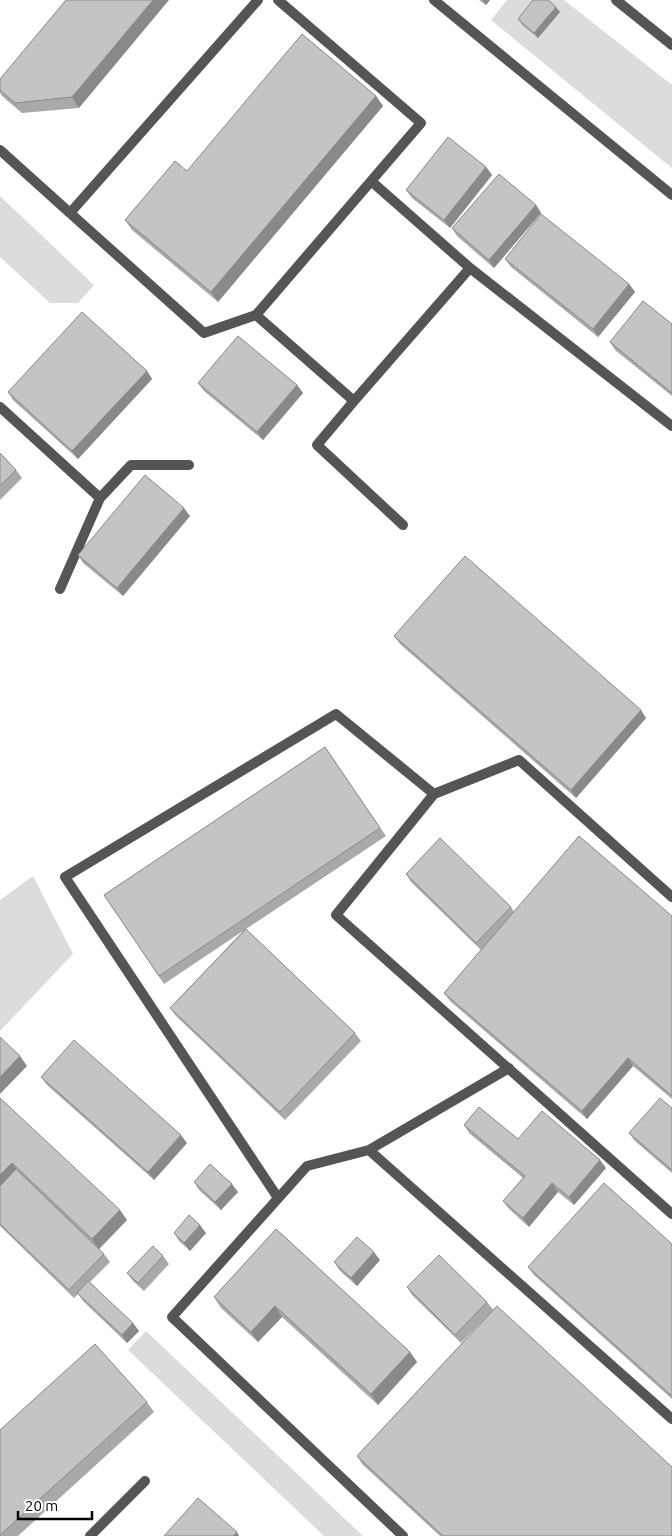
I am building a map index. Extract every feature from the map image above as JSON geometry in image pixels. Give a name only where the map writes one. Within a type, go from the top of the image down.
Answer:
[{"type":"lane","points":[[70,213],[258,0]]},
{"type":"lane","points":[[0,150],[204,333],[256,315],[421,123],[278,0]]},
{"type":"lane","points":[[434,0],[672,195]]},
{"type":"lane","points":[[616,0],[672,45]]},
{"type":"lane","points":[[371,181],[470,268],[672,426]]},
{"type":"lane","points":[[403,525],[317,445],[470,268]]},
{"type":"lane","points":[[256,315],[354,401]]},
{"type":"lane","points":[[0,407],[100,498]]},
{"type":"lane","points":[[60,589],[100,498],[131,465],[189,465]]},
{"type":"lane","points":[[278,1198],[66,877],[336,714],[434,794]]},
{"type":"lane","points":[[672,897],[519,760],[434,794],[336,915],[672,1214]]},
{"type":"lane","points":[[404,1536],[172,1317],[307,1166],[369,1150],[509,1068]]},
{"type":"lane","points":[[369,1150],[672,1419]]},
{"type":"lane","points":[[90,1536],[145,1481]]},
{"type":"shaded area","points":[[507,0],[564,0],[672,85],[672,168],[491,20]]},
{"type":"shaded area","points":[[0,196],[94,285],[78,303],[50,303],[0,257]]},
{"type":"shaded area","points":[[33,876],[73,954],[0,1031],[0,900]]},
{"type":"shaded area","points":[[146,1331],[363,1536],[324,1536],[128,1350]]},
{"type":"building","points":[[66,0],[153,0],[72,97],[15,103],[0,90],[0,79]]},
{"type":"building","points":[[533,0],[548,0],[556,7],[534,33],[518,19]]},
{"type":"building","points":[[302,34],[376,96],[211,292],[125,220],[175,161],[187,171]]},
{"type":"building","points":[[448,137],[486,167],[444,220],[406,190]]},
{"type":"building","points":[[499,174],[536,205],[489,260],[452,228]]},
{"type":"building","points":[[541,214],[629,284],[593,329],[505,259]]},
{"type":"building","points":[[643,301],[672,324],[672,393],[610,342]]},
{"type":"building","points":[[82,312],[147,371],[72,451],[8,392]]},
{"type":"building","points":[[238,336],[297,385],[257,432],[198,383]]},
{"type":"building","points":[[0,453],[16,470],[0,486]]},
{"type":"building","points":[[145,475],[184,508],[117,588],[78,555]]},
{"type":"building","points":[[465,556],[641,710],[571,790],[394,636]]},
{"type":"building","points":[[325,747],[380,828],[159,976],[104,895]]},
{"type":"building","points":[[579,836],[672,916],[672,1096],[628,1058],[582,1111],[444,993]]},
{"type":"building","points":[[440,838],[511,907],[476,943],[406,874]]},
{"type":"building","points":[[246,929],[355,1033],[280,1112],[170,1008]]},
{"type":"building","points":[[0,1037],[20,1056],[0,1077]]},
{"type":"building","points":[[74,1040],[181,1135],[148,1172],[41,1077]]},
{"type":"building","points":[[0,1098],[120,1210],[92,1239],[12,1163],[0,1175]]},
{"type":"building","points":[[660,1098],[672,1108],[672,1170],[629,1133]]},
{"type":"building","points":[[479,1107],[518,1139],[542,1111],[600,1160],[569,1197],[552,1183],[523,1218],[503,1201],[525,1176],[464,1125]]},
{"type":"building","points":[[210,1164],[232,1184],[215,1202],[194,1182]]},
{"type":"building","points":[[16,1169],[104,1254],[69,1290],[0,1224],[0,1186]]},
{"type":"building","points":[[604,1183],[672,1244],[672,1396],[528,1267]]},
{"type":"building","points":[[189,1215],[200,1225],[184,1243],[174,1233]]},
{"type":"building","points":[[276,1229],[410,1352],[371,1394],[275,1306],[251,1332],[214,1297]]},
{"type":"building","points":[[357,1237],[374,1252],[351,1278],[334,1262]]},
{"type":"building","points":[[153,1246],[163,1256],[138,1283],[127,1273]]},
{"type":"building","points":[[439,1255],[487,1302],[455,1335],[407,1287]]},
{"type":"building","points":[[88,1281],[133,1323],[122,1335],[77,1293]]},
{"type":"building","points":[[497,1306],[672,1467],[672,1536],[443,1536],[357,1456]]},
{"type":"building","points":[[95,1344],[147,1402],[0,1535],[0,1430]]},
{"type":"building","points":[[198,1498],[237,1532],[233,1536],[164,1536]]}]
